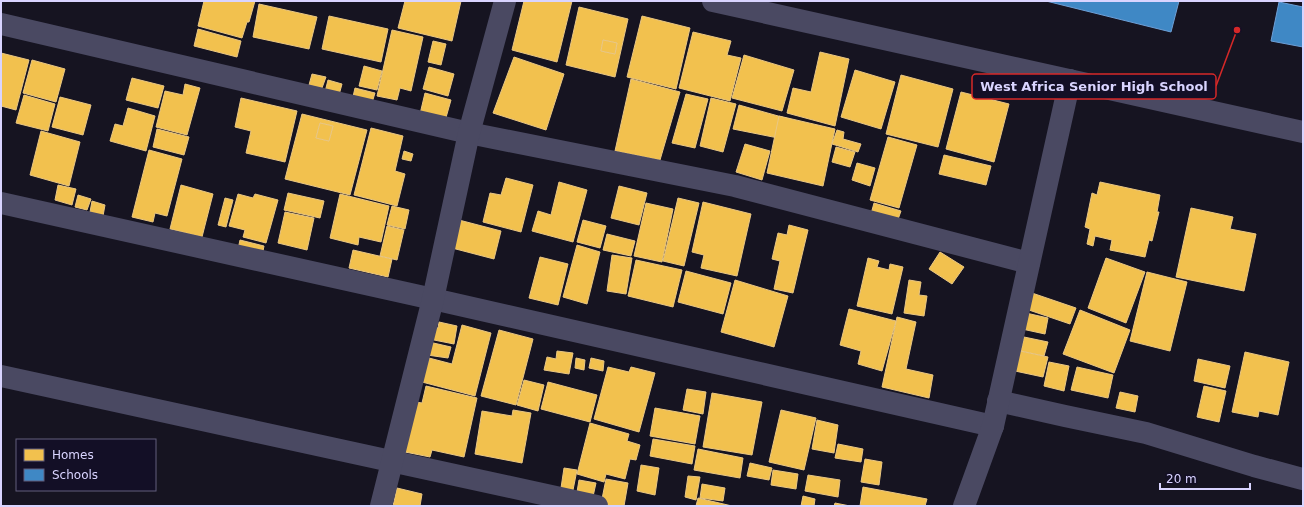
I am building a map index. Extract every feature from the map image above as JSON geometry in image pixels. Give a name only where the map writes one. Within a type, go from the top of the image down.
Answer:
[{"type":"street","points":[[381,506],[433,299],[469,133],[505,1]]},
{"type":"street","points":[[714,1],[1303,132]]},
{"type":"street","points":[[1,24],[469,133],[735,186],[1029,263]]},
{"type":"street","points":[[964,506],[993,426],[1070,80]]},
{"type":"street","points":[[1,203],[993,426]]},
{"type":"street","points":[[1,376],[597,506]]},
{"type":"street","points":[[998,401],[1146,433],[1254,466],[1303,479]]},
{"type":"building: Homes","points":[[204,1],[255,1],[249,22],[247,22],[242,38],[198,26]]},
{"type":"building: Homes","points":[[405,1],[461,1],[452,41],[398,28]]},
{"type":"building: Homes","points":[[524,1],[572,1],[557,62],[512,50]]},
{"type":"building: Homes","points":[[259,4],[317,17],[309,49],[253,37]]},
{"type":"building: Homes","points":[[579,7],[628,19],[615,77],[566,65]],"holes":[[[603,40],[617,43],[615,54],[601,51]]]},
{"type":"building: Homes","points":[[329,16],[388,29],[381,62],[322,49]]},
{"type":"building: Homes","points":[[642,16],[690,28],[676,89],[627,77]]},
{"type":"building: Homes","points":[[198,29],[241,41],[237,57],[194,46]]},
{"type":"building: Homes","points":[[392,30],[423,37],[411,91],[400,88],[397,100],[377,96]]},
{"type":"building: Homes","points":[[693,32],[731,41],[727,55],[741,58],[730,101],[679,88]]},
{"type":"building: Homes","points":[[603,40],[617,43],[615,54],[601,51]]},
{"type":"building: Homes","points":[[433,41],[446,44],[441,65],[428,62]]},
{"type":"building: Homes","points":[[820,52],[849,59],[835,126],[787,113],[793,88],[811,92]]},
{"type":"building: Homes","points":[[1,53],[29,60],[16,110],[1,106]]},
{"type":"building: Homes","points":[[744,55],[794,70],[782,111],[732,98]]},
{"type":"building: Homes","points":[[514,57],[564,74],[546,130],[493,113]]},
{"type":"building: Homes","points":[[32,60],[65,69],[56,102],[23,93]]},
{"type":"building: Homes","points":[[364,66],[382,71],[377,90],[359,86]]},
{"type":"building: Homes","points":[[429,67],[454,74],[448,96],[423,89]]},
{"type":"building: Homes","points":[[855,70],[895,82],[881,129],[841,117]]},
{"type":"building: Homes","points":[[312,74],[326,77],[322,88],[309,85]]},
{"type":"building: Homes","points":[[901,75],[953,89],[938,147],[886,134]]},
{"type":"building: Homes","points":[[132,78],[164,86],[158,108],[126,100]]},
{"type":"building: Homes","points":[[631,79],[680,92],[660,160],[615,151]]},
{"type":"building: Homes","points":[[328,80],[342,84],[339,95],[325,92]]},
{"type":"building: Homes","points":[[185,84],[200,88],[187,135],[156,127],[165,91],[183,95]]},
{"type":"building: Homes","points":[[355,88],[375,93],[371,106],[352,101]]},
{"type":"building: Homes","points":[[961,92],[1009,104],[994,162],[946,149]]},
{"type":"building: Homes","points":[[425,93],[451,100],[445,121],[420,114]]},
{"type":"building: Homes","points":[[686,94],[708,99],[695,148],[672,143]]},
{"type":"building: Homes","points":[[24,95],[55,104],[48,131],[16,123]]},
{"type":"building: Homes","points":[[60,97],[91,105],[83,135],[52,127]]},
{"type":"building: Homes","points":[[241,98],[297,111],[285,162],[246,153],[251,131],[235,127]]},
{"type":"building: Homes","points":[[711,98],[736,104],[723,152],[700,146]]},
{"type":"building: Homes","points":[[739,105],[789,119],[783,139],[733,129]]},
{"type":"building: Homes","points":[[128,108],[155,116],[146,151],[110,141],[115,124],[123,126]]},
{"type":"building: Homes","points":[[302,114],[367,130],[350,195],[285,179]],"holes":[[[320,123],[333,126],[329,141],[316,138]]]},
{"type":"building: Homes","points":[[779,116],[835,129],[823,186],[767,173]]},
{"type":"building: Homes","points":[[320,123],[333,126],[329,141],[316,138]]},
{"type":"building: Homes","points":[[371,128],[403,136],[395,171],[405,174],[397,206],[354,195]]},
{"type":"building: Homes","points":[[157,129],[189,137],[184,155],[153,147]]},
{"type":"building: Homes","points":[[837,130],[844,132],[843,139],[861,144],[858,152],[832,144]]},
{"type":"building: Homes","points":[[41,131],[80,142],[69,186],[30,175]]},
{"type":"building: Homes","points":[[888,137],[917,145],[899,208],[870,200]]},
{"type":"building: Homes","points":[[745,144],[770,151],[762,180],[736,172]]},
{"type":"building: Homes","points":[[836,147],[855,152],[850,167],[832,162]]},
{"type":"building: Homes","points":[[149,150],[182,159],[167,216],[155,213],[153,222],[132,217]]},
{"type":"building: Homes","points":[[404,151],[413,154],[411,161],[402,159]]},
{"type":"building: Homes","points":[[944,155],[991,166],[986,185],[939,174]]},
{"type":"building: Homes","points":[[857,163],[875,168],[870,186],[852,180]]},
{"type":"building: Homes","points":[[506,178],[533,185],[521,232],[483,222],[490,193],[501,195]]},
{"type":"building: Homes","points":[[559,182],[587,190],[573,242],[532,231],[538,211],[551,215]]},
{"type":"building: Homes","points":[[1100,182],[1160,195],[1157,212],[1159,212],[1152,241],[1149,240],[1145,257],[1110,250],[1112,240],[1095,236],[1093,246],[1087,244],[1090,229],[1085,227],[1092,193],[1097,195]]},
{"type":"building: Homes","points":[[58,185],[76,189],[72,205],[55,200]]},
{"type":"building: Homes","points":[[181,185],[213,194],[202,237],[170,229]]},
{"type":"building: Homes","points":[[619,186],[647,193],[639,225],[611,218]]},
{"type":"building: Homes","points":[[288,193],[324,201],[320,218],[284,210]]},
{"type":"building: Homes","points":[[238,194],[253,198],[255,194],[278,200],[266,243],[243,237],[245,230],[229,226]]},
{"type":"building: Homes","points":[[340,194],[389,206],[381,242],[359,237],[358,245],[330,238]]},
{"type":"building: Homes","points":[[78,195],[91,199],[87,210],[75,207]]},
{"type":"building: Homes","points":[[225,198],[233,200],[226,227],[218,225]]},
{"type":"building: Homes","points":[[678,198],[699,203],[684,266],[663,261]]},
{"type":"building: Homes","points":[[92,201],[105,205],[103,216],[90,212]]},
{"type":"building: Homes","points":[[703,202],[751,214],[737,276],[701,268],[704,255],[692,252]]},
{"type":"building: Homes","points":[[646,203],[673,209],[662,262],[634,256]]},
{"type":"building: Homes","points":[[874,203],[901,211],[897,222],[871,214]]},
{"type":"building: Homes","points":[[392,206],[409,210],[405,229],[387,225]]},
{"type":"building: Homes","points":[[1191,208],[1233,217],[1230,229],[1256,234],[1244,291],[1176,277]]},
{"type":"building: Homes","points":[[285,212],[314,218],[307,250],[278,243]]},
{"type":"building: Homes","points":[[459,220],[501,231],[494,259],[452,248]]},
{"type":"building: Homes","points":[[583,220],[606,226],[600,248],[577,242]]},
{"type":"building: Homes","points":[[789,225],[808,230],[793,293],[774,289],[780,261],[772,259],[778,233],[787,235]]},
{"type":"building: Homes","points":[[387,226],[404,230],[397,260],[380,256]]},
{"type":"building: Homes","points":[[607,234],[635,241],[631,256],[603,250]]},
{"type":"building: Homes","points":[[240,240],[264,246],[262,256],[238,249]]},
{"type":"building: Homes","points":[[577,245],[600,252],[587,304],[563,297]]},
{"type":"building: Homes","points":[[353,250],[392,259],[388,277],[349,268]]},
{"type":"building: Homes","points":[[940,252],[964,267],[952,284],[929,269]]},
{"type":"building: Homes","points":[[612,255],[632,258],[626,294],[607,291]]},
{"type":"building: Homes","points":[[540,257],[568,264],[558,305],[529,298]]},
{"type":"building: Homes","points":[[868,258],[879,261],[877,267],[889,270],[890,264],[903,267],[892,314],[857,306]]},
{"type":"building: Homes","points":[[1106,258],[1145,272],[1126,323],[1088,308]]},
{"type":"building: Homes","points":[[636,260],[682,270],[673,307],[628,296]]},
{"type":"building: Homes","points":[[686,271],[731,283],[723,314],[678,302]]},
{"type":"building: Homes","points":[[1147,272],[1187,282],[1170,351],[1130,341]]},
{"type":"building: Homes","points":[[735,280],[788,296],[774,347],[721,332]]},
{"type":"building: Homes","points":[[909,280],[921,282],[919,295],[927,296],[924,316],[904,313]]},
{"type":"building: Homes","points":[[1029,292],[1076,308],[1070,324],[1023,308]]},
{"type":"building: Homes","points":[[849,309],[896,321],[882,371],[858,364],[861,351],[840,345]]},
{"type":"building: Homes","points":[[1080,310],[1130,330],[1114,373],[1063,354]]},
{"type":"building: Homes","points":[[1026,313],[1048,318],[1045,334],[1022,329]]},
{"type":"building: Homes","points":[[897,317],[916,322],[906,369],[933,375],[929,398],[882,387]]},
{"type":"building: Homes","points":[[439,322],[457,326],[454,344],[429,339],[431,326],[438,328]]},
{"type":"building: Homes","points":[[462,325],[491,333],[475,396],[422,382],[429,358],[452,364]]},
{"type":"building: Homes","points":[[499,330],[533,339],[516,405],[481,396]]},
{"type":"building: Homes","points":[[1024,337],[1048,342],[1044,356],[1021,351]]},
{"type":"building: Homes","points":[[429,342],[451,347],[448,358],[427,355]]},
{"type":"building: Homes","points":[[557,351],[573,353],[569,374],[544,370],[547,357],[556,359]]},
{"type":"building: Homes","points":[[1020,351],[1048,357],[1043,377],[1015,371]]},
{"type":"building: Homes","points":[[1245,352],[1289,362],[1278,415],[1259,411],[1258,417],[1232,412]]},
{"type":"building: Homes","points":[[576,358],[585,360],[584,370],[575,368]]},
{"type":"building: Homes","points":[[591,358],[604,361],[603,371],[589,368]]},
{"type":"building: Homes","points":[[1198,359],[1230,366],[1225,388],[1194,381]]},
{"type":"building: Homes","points":[[1049,362],[1069,366],[1064,391],[1044,386]]},
{"type":"building: Homes","points":[[608,367],[629,372],[631,367],[655,373],[639,432],[594,419]]},
{"type":"building: Homes","points":[[1077,367],[1113,375],[1108,398],[1071,390]]},
{"type":"building: Homes","points":[[524,380],[544,385],[538,411],[517,405]]},
{"type":"building: Homes","points":[[548,382],[597,395],[590,422],[541,409]]},
{"type":"building: Homes","points":[[426,386],[477,398],[464,457],[432,450],[430,457],[405,452],[416,402],[422,403]]},
{"type":"building: Homes","points":[[1204,386],[1226,391],[1219,422],[1197,417]]},
{"type":"building: Homes","points":[[687,389],[706,392],[703,414],[683,410]]},
{"type":"building: Homes","points":[[1120,392],[1138,396],[1135,412],[1116,408]]},
{"type":"building: Homes","points":[[712,393],[762,402],[752,455],[703,447]]},
{"type":"building: Homes","points":[[655,408],[700,416],[695,444],[650,436]]},
{"type":"building: Homes","points":[[513,410],[531,413],[522,463],[475,454],[482,411],[512,416]]},
{"type":"building: Homes","points":[[781,410],[816,418],[804,470],[769,462]]},
{"type":"building: Homes","points":[[817,420],[838,425],[834,453],[812,449]]},
{"type":"building: Homes","points":[[590,423],[629,434],[627,441],[640,445],[636,460],[630,459],[625,479],[606,474],[604,482],[577,474]]},
{"type":"building: Homes","points":[[653,439],[695,446],[692,464],[650,456]]},
{"type":"building: Homes","points":[[838,444],[863,449],[861,462],[835,458]]},
{"type":"building: Homes","points":[[698,449],[743,458],[740,478],[694,470]]},
{"type":"building: Homes","points":[[865,459],[882,462],[879,485],[861,482]]},
{"type":"building: Homes","points":[[750,463],[772,468],[769,480],[747,476]]},
{"type":"building: Homes","points":[[641,465],[659,468],[655,495],[637,491]]},
{"type":"building: Homes","points":[[564,468],[577,470],[573,490],[561,488]]},
{"type":"building: Homes","points":[[773,470],[798,474],[796,489],[771,485]]},
{"type":"building: Homes","points":[[808,475],[840,480],[838,497],[805,491]]},
{"type":"building: Homes","points":[[688,476],[700,477],[696,500],[685,497]]},
{"type":"building: Homes","points":[[606,479],[628,483],[624,506],[601,504]]},
{"type":"building: Homes","points":[[579,480],[596,483],[592,501],[576,498]]},
{"type":"building: Homes","points":[[702,484],[725,488],[723,501],[700,498]]},
{"type":"building: Homes","points":[[863,487],[927,499],[925,506],[860,506]]},
{"type":"building: Homes","points":[[397,488],[422,494],[420,506],[393,506]]},
{"type":"building: Homes","points":[[803,496],[815,499],[814,506],[801,506]]},
{"type":"building: Homes","points":[[698,498],[732,506],[696,506]]},
{"type":"building: Homes","points":[[835,503],[850,506],[834,506]]},
{"type":"building: Schools","points":[[1046,1],[1179,1],[1171,32]]},
{"type":"building: Schools","points":[[1279,2],[1303,7],[1303,47],[1271,41]]},
{"type":"place","name":"West Africa Senior High School","points":[[1237,30]]}]
